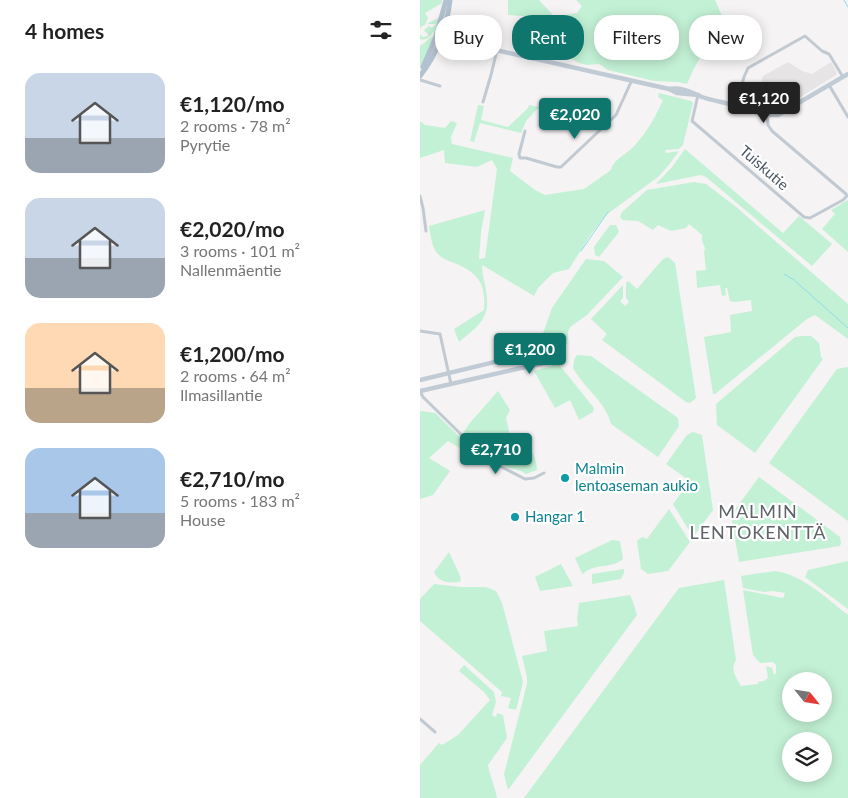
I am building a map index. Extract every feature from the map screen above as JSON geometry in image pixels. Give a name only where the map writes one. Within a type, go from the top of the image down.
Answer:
[{"type":"main road","points":[[443,15],[446,0]]},
{"type":"main road","points":[[448,15],[450,0]]},
{"type":"main road","points":[[420,77],[435,51]]},
{"type":"main road","points":[[502,51],[779,115],[846,75]]},
{"type":"main road","points":[[420,380],[540,351],[544,352],[547,356],[546,361],[420,391]]},
{"type":"street","points":[[737,106],[746,69],[806,36],[822,51],[829,54],[846,75]]},
{"type":"street","points":[[483,102],[495,60]]},
{"type":"street","points":[[420,77],[440,86]]},
{"type":"street","points":[[525,130],[519,154],[520,158],[561,167],[616,114],[631,82]]},
{"type":"street","points":[[829,85],[848,117]]},
{"type":"street","name":"Tuiskutie","points":[[698,95],[692,121],[804,217],[808,218],[843,200],[847,196]]},
{"type":"street","points":[[544,110],[597,123],[602,126]]},
{"type":"street","points":[[767,113],[768,125],[772,131],[847,196]]},
{"type":"street","points":[[420,196],[426,231]]},
{"type":"street","points":[[420,331],[440,334],[451,384]]},
{"type":"street","points":[[420,391],[423,397],[486,458],[525,480],[544,473]]},
{"type":"street","points":[[420,719],[435,732]]},
{"type":"shaded area","points":[[788,62],[802,71],[812,74],[831,62],[837,73],[786,106],[770,108],[756,105],[763,76]]},
{"type":"green space","points":[[420,0],[442,0],[442,3],[425,13],[428,18],[425,25],[420,29]]},
{"type":"green space","points":[[508,0],[539,0],[552,14],[552,15],[508,15]]},
{"type":"green space","points":[[576,0],[715,0],[722,15],[689,15],[689,60],[699,60],[687,84],[654,81],[608,70],[599,64],[587,65],[574,60],[584,60],[584,15],[565,15],[577,13],[582,6]]},
{"type":"green space","points":[[435,20],[435,24],[428,23]]},
{"type":"green space","points":[[435,25],[435,36],[420,69],[420,46],[433,36],[434,33],[426,39],[420,39],[420,34],[423,37],[428,36],[424,31],[425,29],[429,26],[432,28]]},
{"type":"green space","points":[[659,93],[693,103],[683,145],[679,149],[665,150],[666,153],[679,151],[668,166],[658,177],[606,215],[591,234],[569,269],[553,273],[538,288],[534,296],[482,265],[487,309],[477,326],[459,342],[454,329],[484,310],[484,294],[480,282],[471,272],[437,253],[432,244],[429,226],[485,210],[479,259],[485,258],[497,169],[492,160],[477,167],[445,163],[444,150],[420,158],[420,121],[425,125],[445,128],[451,121],[457,123],[451,137],[452,144],[513,158],[510,171],[535,190],[545,195],[584,189],[611,170],[615,162],[632,148],[651,124],[663,100],[658,97]]},
{"type":"green space","points":[[478,105],[484,106],[481,120],[508,127],[529,105],[539,107],[526,121],[521,133],[480,123],[474,142],[470,141]]},
{"type":"green space","points":[[685,149],[783,233],[799,216],[832,244],[812,266],[706,177],[701,175],[656,184],[673,166]]},
{"type":"green space","points":[[694,182],[706,184],[735,206],[848,304],[848,339],[815,315],[807,319],[713,394],[704,337],[731,332],[730,315],[752,311],[751,300],[730,301],[727,288],[725,288],[726,295],[722,296],[720,285],[697,288],[696,271],[706,270],[705,248],[702,235],[689,224],[686,228],[671,231],[658,225],[653,230],[638,221],[623,220],[620,217],[622,212],[647,190]]},
{"type":"green space","points":[[848,200],[848,252],[822,229],[835,214],[831,210]]},
{"type":"green space","points":[[610,225],[616,225],[619,232],[599,257],[595,255],[594,247]]},
{"type":"green space","points":[[668,257],[675,263],[696,398],[690,403],[686,402],[602,340],[607,334],[591,319],[623,285],[623,298],[620,301],[625,306],[629,302],[626,298],[626,283],[628,281],[637,289],[663,259]]},
{"type":"green space","points":[[586,259],[604,261],[623,277],[587,315],[570,327],[567,344],[553,357],[594,408],[593,412],[579,420],[570,400],[555,408],[534,371],[552,366],[548,345],[531,349],[536,338],[538,341],[541,339],[552,308]]},
{"type":"green space","points":[[811,336],[819,343],[823,359],[755,453],[717,425],[716,404],[795,337]]},
{"type":"green space","points":[[577,355],[591,356],[678,418],[679,426],[658,457],[611,424],[600,402],[573,368]]},
{"type":"green space","points":[[848,367],[848,521],[769,463],[837,369]]},
{"type":"green space","points":[[498,391],[510,410],[506,418],[509,431],[508,437],[519,436],[526,443],[534,456],[537,470],[526,474],[504,466],[464,432]]},
{"type":"green space","points":[[420,411],[435,413],[463,440],[464,444],[463,450],[448,441],[429,458],[450,471],[433,495],[420,499]]},
{"type":"green space","points":[[693,432],[702,435],[713,510],[693,537],[673,504],[690,481],[666,464],[687,435]]},
{"type":"green space","points":[[759,477],[840,537],[840,546],[739,562],[731,515]]},
{"type":"green space","points":[[669,509],[690,542],[668,571],[648,574],[641,569],[637,541],[642,537],[647,539]]},
{"type":"green space","points":[[612,540],[620,541],[623,559],[614,564],[592,568],[583,574],[575,558]]},
{"type":"green space","points":[[449,552],[461,578],[460,582],[442,580],[434,572]]},
{"type":"green space","points":[[848,561],[848,609],[805,577],[808,570]]},
{"type":"green space","points":[[561,564],[573,586],[540,591],[535,577]]},
{"type":"green space","points":[[624,569],[621,579],[592,584],[592,574]]},
{"type":"green space","points":[[775,571],[785,573],[814,588],[848,615],[848,798],[524,798],[679,588],[724,580],[736,660],[734,673],[737,680],[741,686],[758,684],[758,682],[768,678],[766,666],[772,668],[774,675],[776,673],[776,665],[773,662],[760,663],[753,655],[743,590],[783,598],[785,593],[743,588],[741,576]]},
{"type":"green space","points":[[434,584],[486,587],[496,591],[502,603],[523,682],[516,710],[508,708],[511,698],[501,696],[502,692],[420,621],[420,599]]},
{"type":"green space","points":[[630,595],[637,615],[508,790],[504,774],[527,684],[522,656],[547,651],[544,631],[578,626],[579,603]]},
{"type":"green space","points":[[464,665],[494,692],[496,702],[492,715],[496,717],[497,713],[503,715],[507,738],[488,765],[497,798],[420,798],[420,765],[439,743],[442,745],[458,735],[490,700],[484,692],[459,671]]},
{"type":"waterway","points":[[844,0],[848,7]]},
{"type":"waterway","points":[[581,251],[608,212]]},
{"type":"waterway","points":[[784,274],[794,280],[848,328]]},
{"type":"place","name":"Malmin lentoaseman aukio","points":[[565,478]]},
{"type":"place","name":"Hangar 1","points":[[515,517]]},
{"type":"district","name":"MALMIN LENTOKENTTÄ","points":[[758,522]]}]
